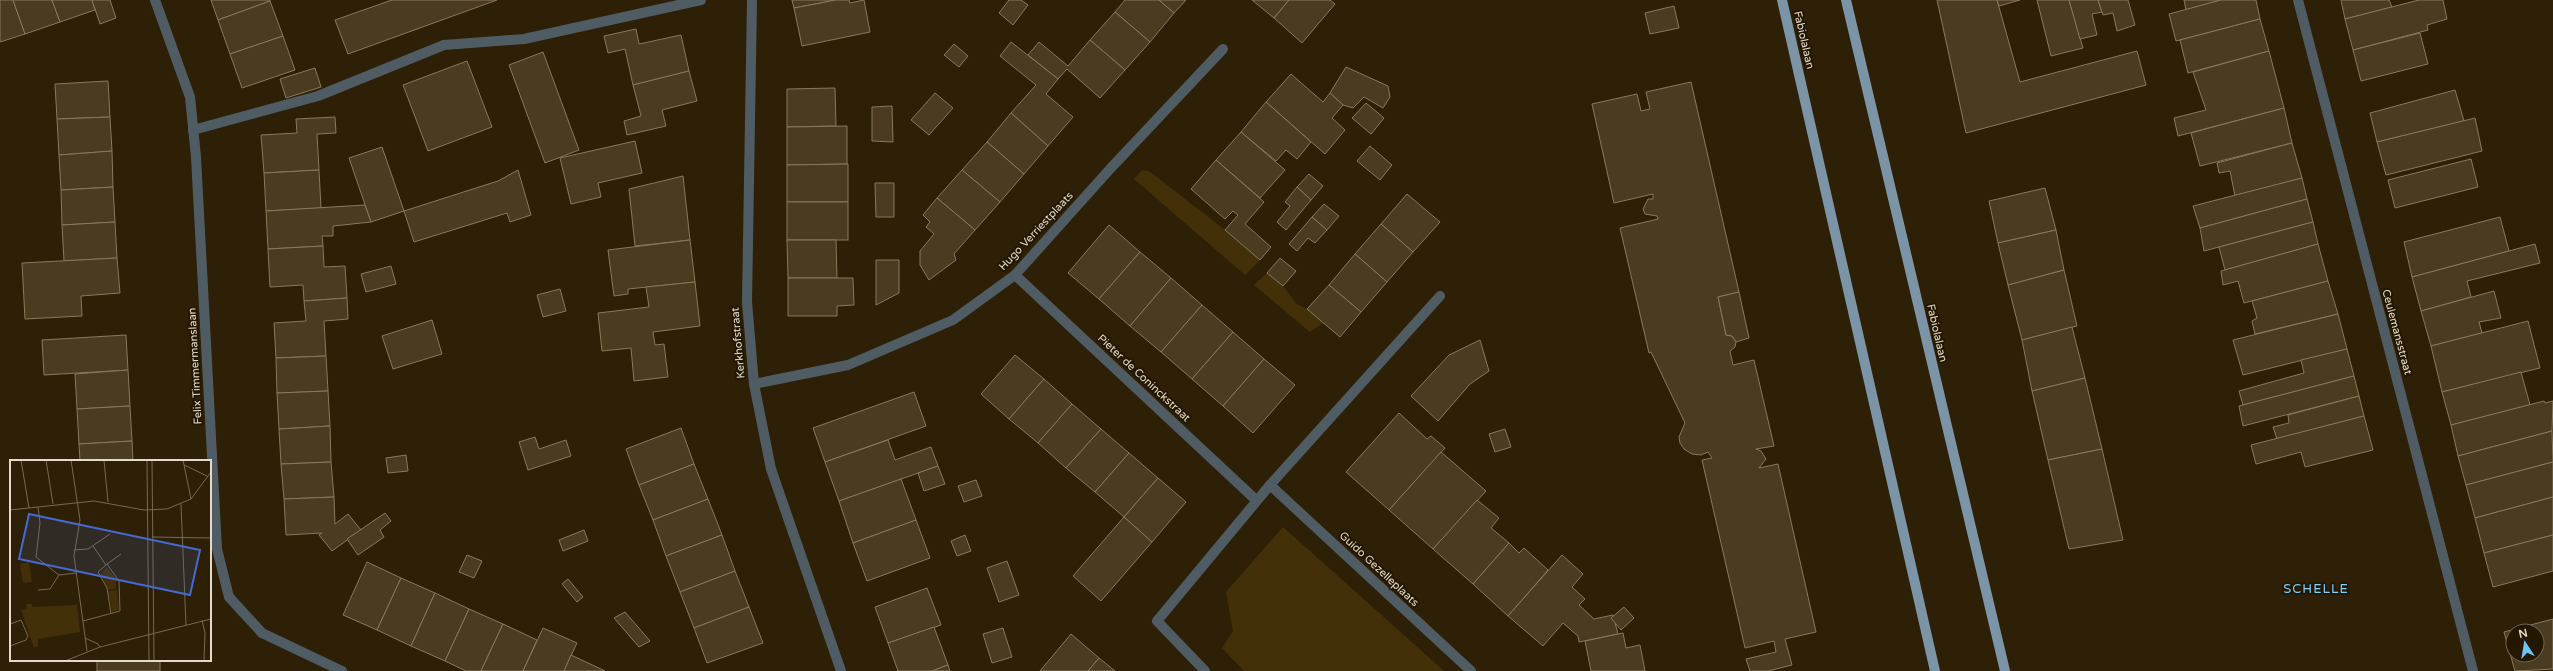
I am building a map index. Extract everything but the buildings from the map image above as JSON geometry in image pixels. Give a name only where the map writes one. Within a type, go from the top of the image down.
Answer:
[{"type":"main road","name":"Fabiolalaan","points":[[1782,0],[1935,671]]},
{"type":"main road","name":"Fabiolalaan","points":[[1846,0],[2005,671]]},
{"type":"street","name":"Felix Timmermanslaan","points":[[155,0],[190,97],[217,549],[229,597],[262,634],[342,671]]},
{"type":"street","points":[[193,130],[318,96],[444,45],[524,39],[701,0]]},
{"type":"street","name":"Kerkhofstraat","points":[[752,0],[747,302],[754,384],[772,469],[841,671]]},
{"type":"street","name":"Ceulemansstraat","points":[[2298,0],[2473,671]]},
{"type":"street","name":"Hugo Verriestplaats","points":[[754,384],[848,365],[953,320],[1015,275],[1110,169],[1223,50]]},
{"type":"street","name":"Pieter de Coninckstraat","points":[[1015,275],[1256,500]]},
{"type":"street","points":[[1205,671],[1157,621],[1256,500],[1440,296]]},
{"type":"street","name":"Guido Gezelleplaats","points":[[1270,485],[1471,671]]},
{"type":"shaded area","points":[[1142,170],[1149,171],[1225,230],[1260,260],[1245,275],[1134,179]]},
{"type":"shaded area","points":[[1267,273],[1283,286],[1297,304],[1307,309],[1323,323],[1310,332],[1254,285]]},
{"type":"shaded area","points":[[1283,527],[1443,671],[1244,671],[1222,648],[1233,631],[1226,592]]},
{"type":"district","name":"SCHELLE","points":[[2316,589]]}]
